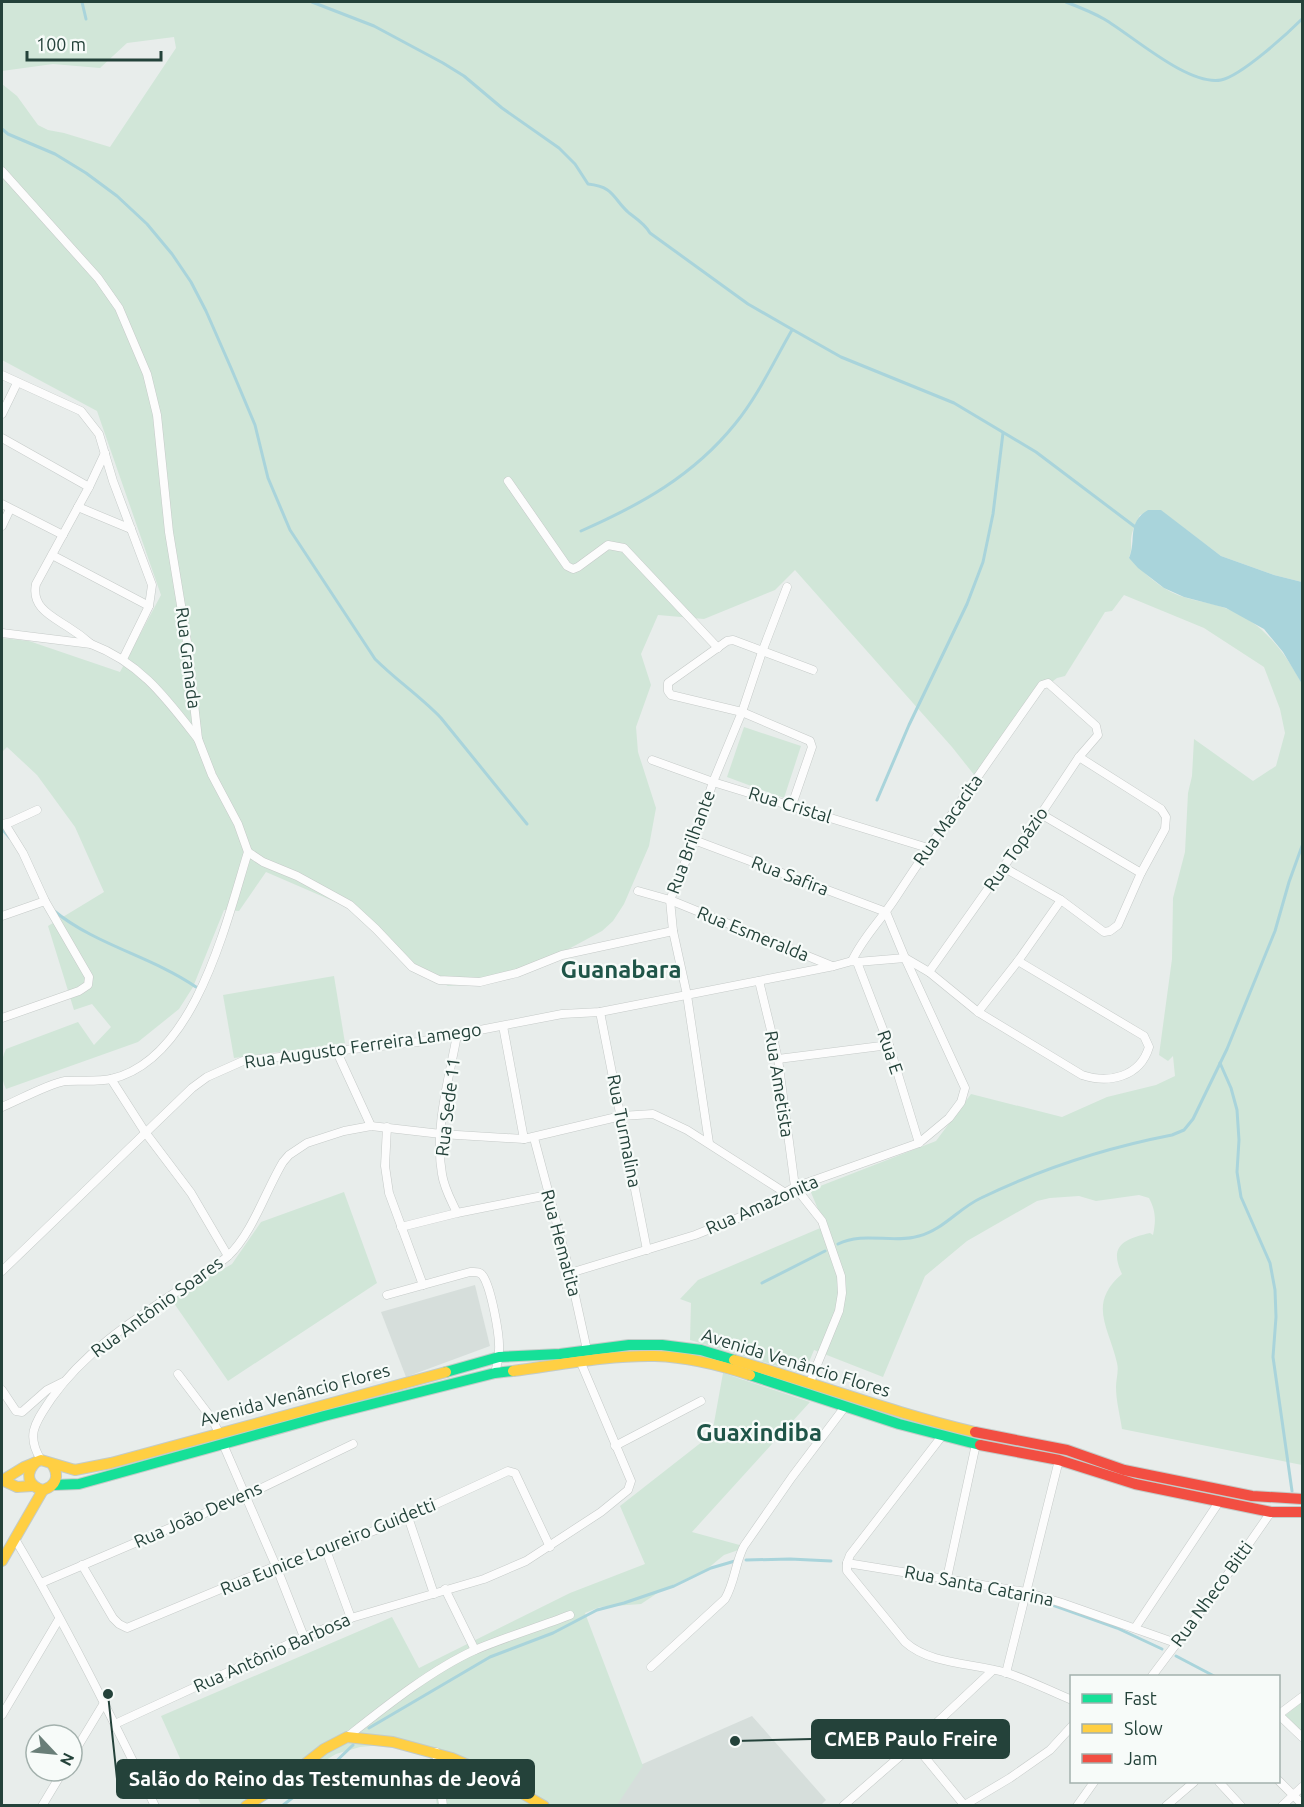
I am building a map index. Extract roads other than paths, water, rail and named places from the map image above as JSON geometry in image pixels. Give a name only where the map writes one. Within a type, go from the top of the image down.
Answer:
[{"type":"main road","name":"Avenida Venâncio Flores","points":[[43,1462],[82,1470],[499,1357],[530,1356],[629,1345],[662,1345],[684,1347],[737,1360],[810,1382],[868,1403],[972,1431],[1067,1450],[1124,1470],[1252,1496],[1302,1499]]},
{"type":"main road","name":"Avenida Venâncio Flores","points":[[38,1488],[79,1484],[376,1402],[495,1373],[644,1356],[682,1358],[738,1371],[844,1408],[942,1436],[1059,1460],[1122,1481],[1271,1512],[1302,1512]]},
{"type":"main road","points":[[2,1480],[43,1462]]},
{"type":"main road","points":[[43,1462],[58,1474],[54,1485]]},
{"type":"main road","points":[[38,1488],[28,1480],[28,1473],[30,1467],[43,1462]]},
{"type":"main road","points":[[2,1480],[17,1487],[38,1488]]},
{"type":"main road","points":[[2,1561],[15,1539],[38,1488]]},
{"type":"main road","points":[[246,1806],[273,1789],[324,1749],[347,1737],[393,1742],[436,1752],[487,1773],[544,1806]]},
{"type":"street","name":"Rua Granada","points":[[2,171],[98,278],[119,308],[147,374],[157,415],[169,532],[187,642],[198,739],[212,775],[238,824],[248,852]]},
{"type":"street","points":[[2,375],[81,411],[99,434],[150,577],[152,591],[149,606],[123,659]]},
{"type":"street","points":[[2,414],[17,383]]},
{"type":"street","points":[[2,438],[89,487]]},
{"type":"street","points":[[105,453],[36,584],[35,596],[43,610],[92,644],[123,659],[147,677],[166,697],[198,739]]},
{"type":"street","points":[[508,481],[567,566],[573,569],[578,567],[608,545],[624,548],[718,648]]},
{"type":"street","points":[[2,504],[63,535]]},
{"type":"street","points":[[78,507],[131,529]]},
{"type":"street","points":[[2,526],[10,509]]},
{"type":"street","points":[[52,555],[149,606]]},
{"type":"street","name":"Rua Brilhante","points":[[709,1143],[687,994],[673,931],[670,900],[787,588]]},
{"type":"street","points":[[2,633],[92,644]]},
{"type":"street","points":[[792,805],[812,747],[810,741],[742,711],[670,695],[667,688],[668,683],[727,641],[733,640],[813,670]]},
{"type":"street","name":"Rua Topázio","points":[[929,972],[1079,757],[1098,735],[1096,726],[1048,683]]},
{"type":"street","name":"Rua Macacita","points":[[854,962],[860,944],[886,912],[1042,685],[1048,683]]},
{"type":"street","points":[[1003,867],[1061,900],[1104,932],[1118,925],[1141,873],[1165,829],[1166,818],[1161,810],[1079,757]]},
{"type":"street","name":"Rua Cristal","points":[[652,760],[713,782],[928,848]]},
{"type":"street","points":[[2,1018],[88,986],[89,977],[45,901],[23,853],[3,824],[37,810]]},
{"type":"street","points":[[1041,814],[1141,873]]},
{"type":"street","name":"Rua Safira","points":[[694,840],[886,912]]},
{"type":"street","points":[[2,1107],[63,1082],[111,1079],[154,1058],[185,1017],[202,987],[221,939],[248,852],[263,862],[297,876],[350,905],[412,967],[439,980],[480,982],[517,974],[562,955],[673,931]]},
{"type":"street","name":"Rua Esmeralda","points":[[638,891],[670,900],[834,966]]},
{"type":"street","points":[[978,1012],[1061,900]]},
{"type":"street","points":[[2,916],[45,901]]},
{"type":"street","points":[[886,912],[905,958],[929,972],[978,1012],[1082,1075],[1093,1079],[1108,1080],[1131,1070],[1143,1060],[1149,1047],[1144,1036],[1018,961]]},
{"type":"street","name":"Rua Augusto Ferreira Lamego","points":[[2,1271],[192,1088],[212,1074],[243,1061],[418,1042],[562,1014],[600,1012],[854,962],[905,958]]},
{"type":"street","name":"Rua Amazonita","points":[[570,1273],[671,1244],[719,1226],[748,1214],[795,1187],[920,1143],[949,1118],[961,1102],[965,1088],[905,958]]},
{"type":"street","name":"Rua E","points":[[854,962],[889,1045],[920,1143]]},
{"type":"street","name":"Rua Ametista","points":[[759,981],[778,1059],[795,1187]]},
{"type":"street","name":"Rua Turmalina","points":[[600,1012],[647,1250]]},
{"type":"street","points":[[503,1026],[524,1139]]},
{"type":"street","name":"Rua Sede 11","points":[[457,1035],[441,1134],[440,1162],[448,1196],[457,1213]]},
{"type":"street","points":[[778,1059],[889,1045]]},
{"type":"street","points":[[336,1050],[371,1126]]},
{"type":"street","points":[[111,1079],[145,1132],[190,1193],[228,1256]]},
{"type":"street","name":"Rua Antônio Soares","points":[[43,1462],[34,1446],[33,1431],[63,1382],[91,1352],[228,1256],[250,1225],[289,1155],[307,1143],[344,1131],[371,1126],[441,1134],[524,1139],[621,1116],[656,1114],[709,1143],[784,1192]]},
{"type":"street","points":[[387,1127],[386,1179],[389,1193],[423,1285]]},
{"type":"street","name":"Rua Hematita","points":[[534,1138],[570,1273],[587,1350]]},
{"type":"street","points":[[795,1187],[822,1221],[839,1269],[842,1293],[831,1334],[810,1382]]},
{"type":"street","points":[[401,1227],[548,1194]]},
{"type":"street","points":[[387,1295],[470,1272],[480,1273],[488,1288],[496,1321],[499,1357],[495,1373]]},
{"type":"street","points":[[581,1363],[615,1446],[701,1401]]},
{"type":"street","points":[[178,1374],[212,1419],[219,1433]]},
{"type":"street","name":"Rua Antônio Soares","points":[[2,1390],[16,1411],[20,1413],[27,1410],[47,1390],[63,1382]]},
{"type":"street","points":[[651,1667],[725,1599],[732,1587],[744,1546],[844,1408]]},
{"type":"street","points":[[942,1436],[862,1539],[847,1563],[847,1571],[904,1642],[919,1653],[1006,1673],[1070,1700]]},
{"type":"street","points":[[223,1444],[304,1637]]},
{"type":"street","name":"Rua João Devens","points":[[41,1583],[245,1496],[353,1444]]},
{"type":"street","points":[[947,1578],[976,1444]]},
{"type":"street","name":"Rua Antônio Barbosa","points":[[115,1724],[304,1637],[351,1618],[503,1572],[526,1561],[594,1518],[628,1490],[630,1476],[615,1446]]},
{"type":"street","points":[[1006,1673],[1059,1460]]},
{"type":"street","name":"Rua Eunice Loureiro Guidetti","points":[[82,1565],[113,1618],[127,1628],[276,1566],[326,1550],[408,1517],[510,1471],[515,1473],[550,1547]]},
{"type":"street","points":[[1135,1628],[1219,1502]]},
{"type":"street","name":"Rua Nheco Bitti","points":[[1153,1675],[1271,1512]]},
{"type":"street","points":[[408,1517],[434,1594]]},
{"type":"street","points":[[15,1539],[41,1583],[115,1724],[155,1806]]},
{"type":"street","points":[[326,1550],[351,1618]]},
{"type":"street","name":"Rua Santa Catarina","points":[[847,1563],[1026,1592],[1062,1602],[1176,1643]]},
{"type":"street","points":[[446,1589],[475,1650]]},
{"type":"street","points":[[347,1737],[394,1700],[475,1650],[570,1615]]},
{"type":"street","points":[[2,1715],[59,1619]]},
{"type":"street","points":[[843,1806],[993,1670]]},
{"type":"street","points":[[1280,1714],[1302,1697]]},
{"type":"street","points":[[84,1736],[104,1704]]},
{"type":"street","points":[[1280,1716],[1302,1737]]},
{"type":"street","points":[[914,1744],[964,1805],[1044,1755],[1070,1727]]},
{"type":"street","points":[[436,1752],[443,1806]]},
{"type":"street","points":[[1280,1782],[1302,1804]]},
{"type":"street","points":[[42,1806],[56,1783]]},
{"type":"street","points":[[1077,1806],[1093,1783]]},
{"type":"street","points":[[1166,1806],[1193,1783]]},
{"type":"street","points":[[1220,1783],[1241,1806]]},
{"type":"street","points":[[1282,1806],[1302,1787]]},
{"type":"water","points":[[1148,510],[1161,510],[1221,556],[1274,575],[1302,582],[1302,684],[1283,652],[1264,629],[1226,608],[1184,597],[1164,588],[1129,558],[1134,526],[1141,515]]},
{"type":"waterway","points":[[82,2],[86,19]]},
{"type":"waterway","points":[[312,2],[374,26],[464,76],[502,108],[559,148],[575,164],[588,184],[597,185],[608,191],[650,233],[748,304],[841,357],[954,403],[1036,452],[1138,529]]},
{"type":"waterway","points":[[1066,2],[1104,19],[1177,68],[1208,80],[1221,80],[1240,71],[1302,19]]},
{"type":"waterway","points":[[2,129],[8,134],[55,154],[86,173],[117,196],[147,224],[172,254],[191,282],[231,368],[255,425],[268,478],[290,530],[375,659],[441,718],[527,824]]},
{"type":"waterway","points":[[581,531],[645,499],[702,459],[743,413],[792,330]]},
{"type":"waterway","points":[[877,800],[909,725],[967,604],[983,562],[993,514],[1003,433]]},
{"type":"waterway","points":[[2,829],[10,838]]},
{"type":"waterway","points":[[838,1244],[858,1238],[899,1239],[919,1236],[936,1229],[973,1202],[1028,1177],[1098,1153],[1184,1130],[1193,1119],[1227,1049],[1275,931],[1302,846]]},
{"type":"waterway","points":[[53,910],[69,922],[105,942],[161,967],[196,987]]},
{"type":"waterway","points":[[1220,1063],[1231,1088],[1237,1110],[1239,1140],[1237,1172],[1241,1197],[1270,1263],[1275,1290],[1276,1317],[1273,1357],[1292,1491]]},
{"type":"waterway","points":[[762,1283],[825,1251]]},
{"type":"waterway","points":[[746,1560],[831,1561]]},
{"type":"waterway","points":[[369,1728],[490,1657],[553,1633],[597,1610],[674,1586],[711,1568],[735,1561]]},
{"type":"waterway","points":[[1030,1597],[1117,1628],[1162,1649]]},
{"type":"waterway","points":[[1176,1656],[1212,1675]]},
{"type":"waterway","points":[[282,1806],[322,1775],[353,1745]]},
{"type":"place","name":"Salão do Reino das Testemunhas de Jeová","points":[[108,1694]]},
{"type":"place","name":"CMEB Paulo Freire","points":[[735,1741]]},
{"type":"district","name":"Guanabara","points":[[621,970]]},
{"type":"district","name":"Guaxindiba","points":[[759,1433]]}]
